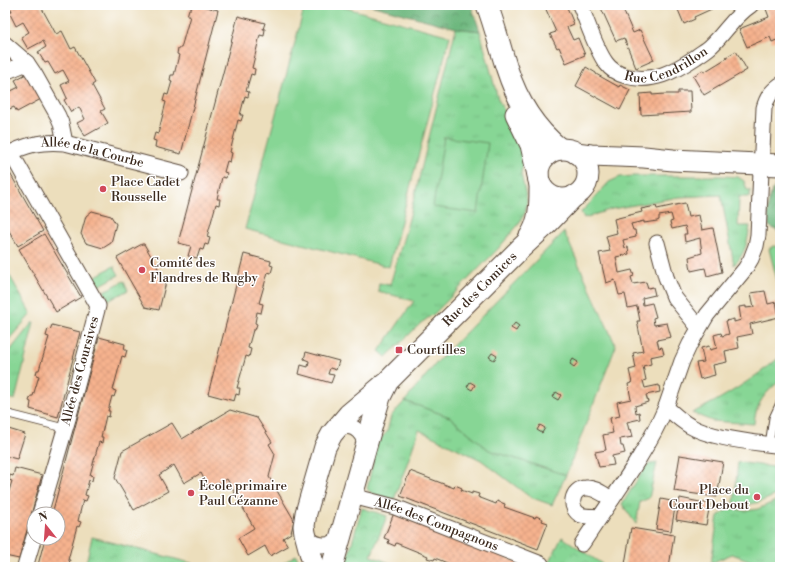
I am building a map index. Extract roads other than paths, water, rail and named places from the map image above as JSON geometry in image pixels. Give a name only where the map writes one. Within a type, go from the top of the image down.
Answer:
[{"type":"street","points":[[487,5],[499,39],[513,106],[531,146],[539,179],[544,190],[554,197],[566,199],[580,190],[588,173],[586,164],[582,158],[546,138],[535,124],[516,92],[506,68]]},
{"type":"street","name":"Rue Cendrillon","points":[[580,5],[599,51],[607,64],[619,74],[636,79],[656,78],[676,69],[709,48],[740,13],[751,5]]},
{"type":"street","points":[[5,44],[27,63],[35,75],[58,116],[65,143]]},
{"type":"street","points":[[5,72],[27,63]]},
{"type":"street","points":[[582,544],[650,439],[666,407],[682,361],[699,328],[716,303],[745,269],[751,259],[756,246],[771,165],[765,104],[771,92],[780,85]]},
{"type":"street","name":"Allée de la Courbe","points":[[8,154],[32,144],[47,142],[65,143],[181,173]]},
{"type":"street","points":[[539,179],[540,167],[546,157],[552,152],[568,151],[591,155],[771,165]]},
{"type":"street","name":"Allée des Coursives","points":[[8,154],[98,306],[42,506]]},
{"type":"street","name":"Rue des Comices","points":[[314,567],[304,533],[306,513],[325,447],[332,434],[349,414],[387,382],[596,175],[615,167],[673,160]]},
{"type":"street","name":"Rue des Comices","points":[[521,248],[533,232],[540,212],[539,179]]},
{"type":"street","points":[[657,243],[666,276],[674,297],[699,328]]},
{"type":"street","name":"Rue des Comices","points":[[332,567],[380,397],[387,382]]},
{"type":"street","points":[[666,407],[683,422],[701,431],[713,435],[775,445]]},
{"type":"street","points":[[332,434],[344,426],[350,426],[362,433],[366,446]]},
{"type":"street","points":[[600,516],[585,516],[576,512],[572,504],[574,495],[582,488],[590,488],[612,499]]},
{"type":"street","name":"Allée des Compagnons","points":[[352,496],[395,507],[541,564]]},
{"type":"street","points":[[304,526],[306,533],[311,539],[320,545],[332,544],[341,537]]},
{"type":"street","points":[[25,567],[31,546]]},
{"type":"lane","points":[[775,445],[772,418],[780,403]]},
{"type":"lane","points":[[5,413],[64,428]]},
{"type":"place","name":"Place Cadet Rousselle","points":[[103,189]]},
{"type":"place","name":"Comité des Flandres de Rugby","points":[[142,270]]},
{"type":"place","name":"Courtilles","points":[[399,350]]},
{"type":"place","name":"École primaire Paul Cézanne","points":[[191,493]]},
{"type":"place","name":"Place du Court Debout","points":[[757,497]]}]
